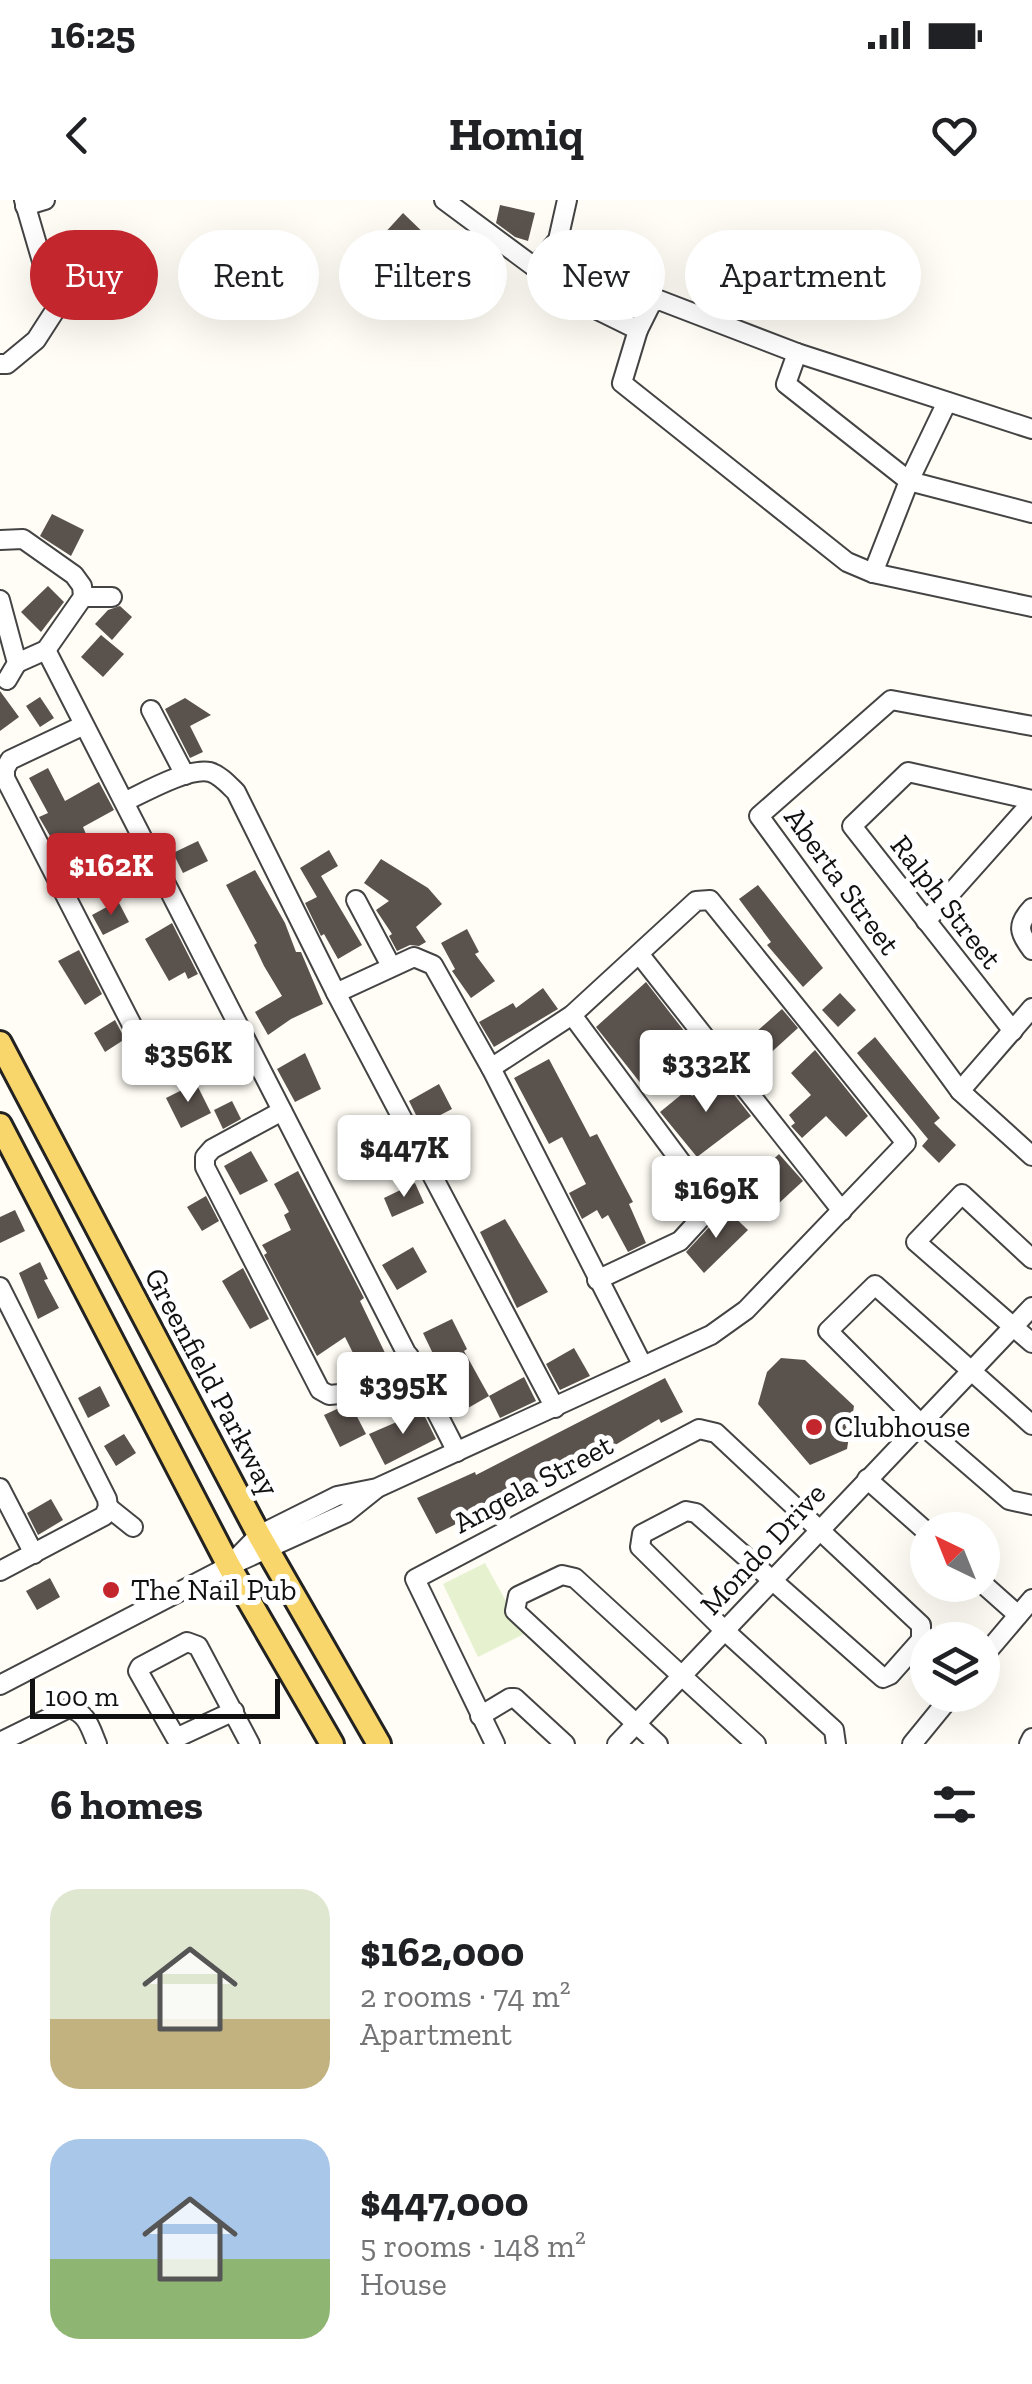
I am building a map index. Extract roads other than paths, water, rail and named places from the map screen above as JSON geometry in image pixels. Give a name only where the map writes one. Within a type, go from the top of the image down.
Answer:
[{"type":"main road","name":"Greenfield Parkway","points":[[0,1044],[263,1542],[378,1744]]},
{"type":"main road","points":[[0,1124],[229,1566],[332,1744]]},
{"type":"street","points":[[0,364],[7,364],[36,340],[56,309],[25,203],[45,200]]},
{"type":"street","points":[[444,200],[527,261]]},
{"type":"street","points":[[560,230],[568,200]]},
{"type":"street","points":[[1032,429],[797,353],[659,300],[650,304],[638,330],[622,383],[847,562],[873,574],[1032,607]]},
{"type":"street","points":[[618,320],[638,330]]},
{"type":"street","points":[[797,353],[786,384],[909,481],[1032,513]]},
{"type":"street","points":[[873,574],[909,481],[947,402]]},
{"type":"street","points":[[0,540],[23,539],[74,575],[82,586],[82,597],[46,650],[17,663],[7,680]]},
{"type":"street","points":[[82,597],[112,597]]},
{"type":"street","points":[[0,600],[17,663]]},
{"type":"street","points":[[46,650],[458,1452]]},
{"type":"street","name":"Aberta Street","points":[[1032,726],[891,700],[760,816],[960,1091],[1032,1156]]},
{"type":"street","points":[[150,710],[184,775]]},
{"type":"street","points":[[82,726],[10,760],[5,778],[150,1060],[161,1068],[175,1068],[240,1033]]},
{"type":"street","points":[[126,801],[184,775],[208,771],[236,792],[336,993],[554,1408]]},
{"type":"street","name":"Ralph Street","points":[[1013,1031],[852,826],[908,772],[1032,801]]},
{"type":"street","points":[[926,921],[1032,801]]},
{"type":"street","points":[[356,900],[391,966]]},
{"type":"street","points":[[0,1685],[229,1566],[263,1542],[346,1513],[377,1488],[711,1335],[746,1310],[906,1143],[710,900],[696,902],[572,1015],[491,1068]]},
{"type":"street","points":[[1032,908],[1019,928],[1032,950]]},
{"type":"street","points":[[640,955],[842,1211]]},
{"type":"street","points":[[336,993],[414,957],[433,965],[491,1068],[643,1366]]},
{"type":"street","points":[[960,1091],[1032,1008]]},
{"type":"street","points":[[572,1015],[712,1205],[680,1241],[597,1280]]},
{"type":"street","points":[[282,1110],[212,1149],[206,1157],[205,1166],[222,1201],[320,1390],[329,1395],[340,1394],[409,1356]]},
{"type":"street","points":[[1032,1258],[962,1194],[916,1242],[1032,1344]]},
{"type":"street","points":[[1032,1425],[876,1286],[828,1331],[920,1424],[1009,1500],[1032,1505]]},
{"type":"street","points":[[0,1287],[108,1507],[104,1516],[0,1571]]},
{"type":"street","name":"Mondo Drive","points":[[617,1744],[1032,1306]]},
{"type":"street","name":"Angela Street","points":[[494,1744],[416,1578],[699,1429],[716,1433],[818,1529]]},
{"type":"street","points":[[867,1478],[910,1517]]},
{"type":"street","points":[[0,1488],[34,1554]]},
{"type":"street","points":[[108,1507],[134,1527]]},
{"type":"street","points":[[818,1529],[922,1625],[921,1640],[890,1676],[877,1676],[691,1511],[642,1534],[640,1547],[834,1730],[836,1744]]},
{"type":"street","points":[[658,1744],[515,1611],[518,1596],[569,1574],[756,1744]]},
{"type":"street","points":[[1000,1599],[1018,1616]]},
{"type":"street","points":[[1000,1637],[1032,1599]]},
{"type":"street","points":[[234,1712],[176,1738],[138,1671],[140,1666],[187,1642],[198,1646],[234,1712],[250,1744]]},
{"type":"street","points":[[480,1716],[515,1698],[564,1744]]},
{"type":"street","points":[[0,1742],[68,1708],[86,1718],[97,1744]]},
{"type":"street","points":[[912,1744],[938,1712]]},
{"type":"place","name":"Clubhouse","points":[[814,1427]]},
{"type":"place","name":"The Nail Pub","points":[[111,1590]]}]
